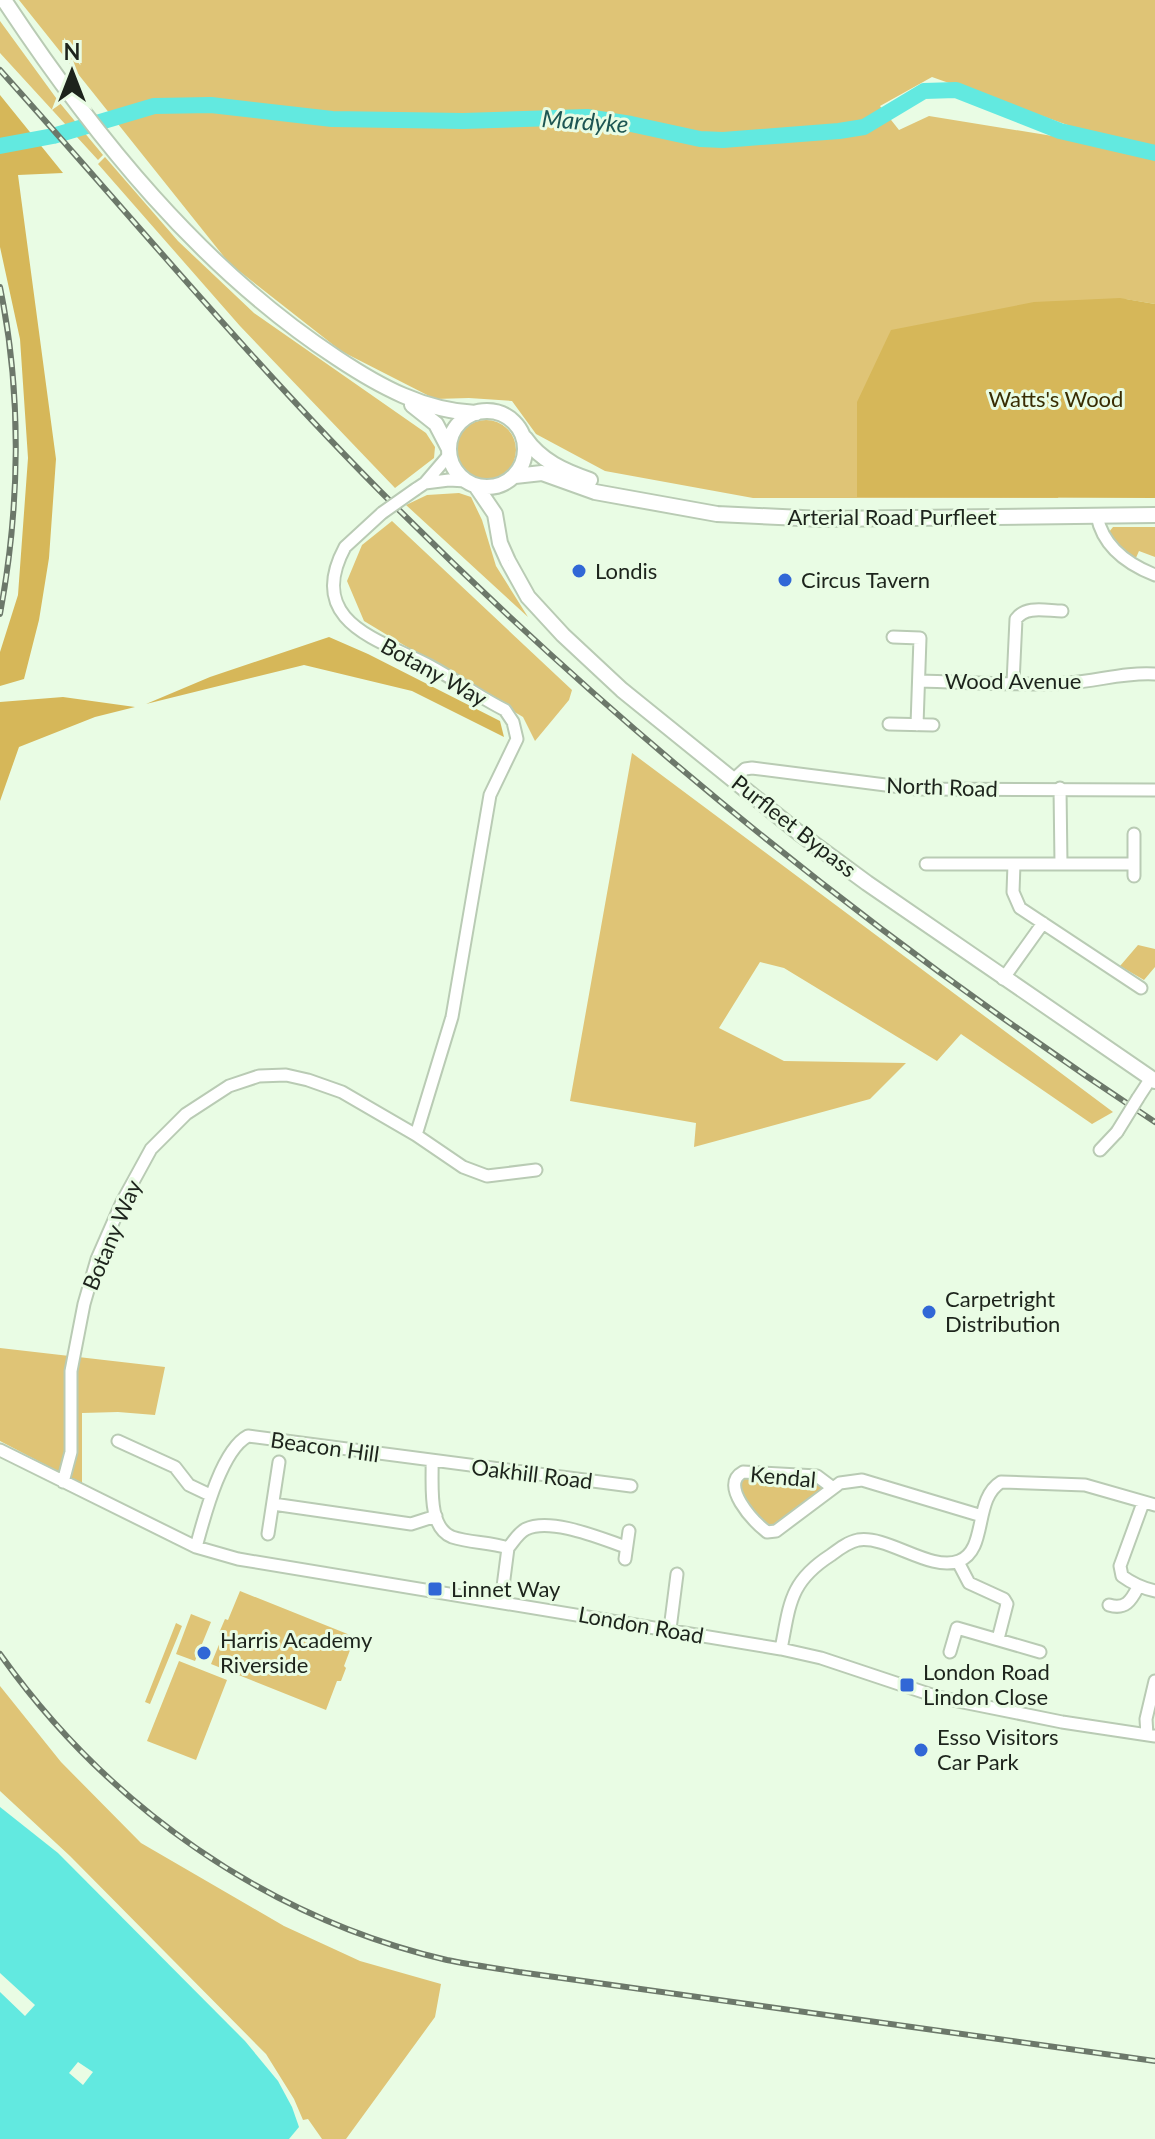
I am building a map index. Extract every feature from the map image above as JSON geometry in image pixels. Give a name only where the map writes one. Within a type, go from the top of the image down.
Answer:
[{"type":"main road","points":[[4,0],[111,146],[165,209],[237,283],[317,345],[396,393],[436,424],[452,465],[471,484],[487,488],[511,478]]},
{"type":"main road","points":[[396,393],[433,408],[498,413],[508,417],[522,435],[525,456],[495,514]]},
{"type":"main road","points":[[449,451],[450,438],[460,422],[476,413]]},
{"type":"main road","name":"Arterial Road Purfleet","points":[[522,435],[533,450],[557,468],[630,498]]},
{"type":"main road","name":"Arterial Road Purfleet","points":[[511,478],[542,473],[595,492],[717,514],[767,517],[1155,515]]},
{"type":"main road","name":"Purfleet Bypass","points":[[471,484],[495,514],[500,543],[528,597],[622,690],[822,850],[1003,979],[1153,1080]]},
{"type":"street","name":"Botany Way","points":[[416,1135],[452,1017],[490,795],[517,739],[513,722],[505,710],[431,666],[362,634],[342,613],[335,587],[345,547],[382,513],[420,486],[449,451]]},
{"type":"street","points":[[420,486],[449,480],[471,484]]},
{"type":"street","points":[[1097,516],[1104,536],[1114,549],[1137,568],[1155,575]]},
{"type":"street","points":[[1013,683],[1016,619],[1019,614],[1029,610],[1062,611]]},
{"type":"street","name":"Wood Avenue","points":[[893,637],[920,638],[917,725]]},
{"type":"street","name":"Wood Avenue","points":[[919,681],[1086,682],[1117,675],[1155,674]]},
{"type":"street","points":[[889,724],[933,725]]},
{"type":"street","name":"North Road","points":[[734,779],[745,769],[752,768],[917,789],[1155,790]]},
{"type":"street","points":[[1060,788],[1061,864]]},
{"type":"street","points":[[926,864],[1061,864],[1134,870],[1134,834]]},
{"type":"street","points":[[1014,864],[1013,892],[1020,908],[1141,988]]},
{"type":"street","points":[[1003,979],[1043,923]]},
{"type":"street","name":"Botany Way","points":[[63,1482],[71,1452],[71,1371],[84,1304],[97,1259],[122,1202],[151,1149],[186,1114],[229,1086],[259,1076],[286,1075],[342,1092],[416,1135],[463,1167],[487,1176],[536,1170]]},
{"type":"street","points":[[1100,1150],[1117,1132],[1153,1080]]},
{"type":"street","name":"Beacon Hill","points":[[196,1547],[210,1495],[238,1441],[248,1436],[432,1461]]},
{"type":"street","points":[[118,1441],[175,1467],[189,1485],[210,1495]]},
{"type":"street","name":"London Road","points":[[0,1450],[196,1547],[238,1559],[781,1649],[821,1658],[938,1697],[1062,1722],[1151,1735]]},
{"type":"street","points":[[432,1461],[436,1516],[440,1528],[452,1537],[491,1542],[508,1548]]},
{"type":"street","name":"Oakhill Road","points":[[432,1461],[631,1486]]},
{"type":"street","points":[[268,1534],[279,1462]]},
{"type":"street","name":"Kendal","points":[[833,1488],[821,1477],[804,1475],[743,1472],[736,1476],[733,1483],[734,1491],[767,1532],[783,1527],[845,1480],[862,1480],[982,1516]]},
{"type":"street","points":[[781,1649],[792,1595],[819,1563],[847,1544],[866,1540],[929,1559],[958,1562],[972,1550],[988,1495],[1001,1482],[1085,1485],[1149,1504],[1120,1566],[1122,1576],[1138,1587],[1155,1591]]},
{"type":"street","points":[[273,1504],[411,1524],[436,1516]]},
{"type":"street","points":[[501,1602],[508,1548],[521,1532],[544,1526],[580,1531],[626,1553],[629,1531]]},
{"type":"street","points":[[958,1562],[969,1583],[1004,1599],[1007,1604],[998,1639]]},
{"type":"street","points":[[670,1629],[677,1574]]},
{"type":"street","points":[[1109,1605],[1117,1608],[1125,1605],[1138,1587]]},
{"type":"street","points":[[950,1652],[957,1628],[1040,1652]]},
{"type":"street","points":[[1151,1735],[1146,1719],[1155,1681]]},
{"type":"green space","points":[[19,0],[1155,0],[1155,304],[1125,299],[1058,498],[753,498],[605,471],[536,434],[512,401],[435,399],[341,351],[229,263]],"holes":[[[932,77],[1076,128],[1077,140],[929,116],[899,130],[880,106]]]},
{"type":"green space","points":[[0,21],[59,102],[103,155],[98,160],[0,53]]},
{"type":"green space","points":[[0,95],[63,173],[18,175],[56,459],[49,558],[39,620],[24,679],[0,686],[0,652],[18,595],[28,458],[20,339],[0,247]]},
{"type":"green space","points":[[105,157],[178,241],[254,313],[426,433],[435,447],[434,458],[395,488],[240,326],[98,164]]},
{"type":"green space","name":"Watts's Wood","points":[[1120,298],[1155,304],[1155,498],[857,497],[857,402],[891,330],[1034,302]]},
{"type":"green space","points":[[486,420],[497,422],[507,429],[514,439],[514,461],[507,471],[497,478],[486,480],[475,478],[465,471],[458,461],[456,450],[458,439],[465,429],[475,422]]},
{"type":"green space","points":[[459,493],[471,497],[482,520],[496,566],[528,617],[406,505],[427,495]]},
{"type":"green space","points":[[392,521],[572,690],[569,700],[535,741],[523,717],[364,621],[347,581],[362,545]]},
{"type":"green space","points":[[1113,527],[1155,527],[1155,557],[1139,551],[1135,560],[1113,540],[1109,532]]},
{"type":"green space","points":[[329,637],[500,721],[504,737],[412,691],[304,665],[146,704],[210,677]]},
{"type":"green space","points":[[63,697],[135,707],[95,717],[19,747],[0,801],[0,702]]},
{"type":"green space","points":[[632,753],[1113,1112],[1092,1124],[961,1034],[937,1061],[784,968],[760,962],[719,1028],[784,1061],[906,1063],[870,1099],[694,1147],[696,1123],[570,1101]]},
{"type":"green space","points":[[1138,945],[1155,949],[1155,967],[1144,980],[1120,966]]},
{"type":"green space","points":[[0,1348],[165,1367],[155,1415],[82,1413],[82,1484],[0,1441]]},
{"type":"green space","points":[[741,1478],[821,1481],[824,1489],[770,1527],[765,1525],[739,1490]]},
{"type":"green space","points":[[240,1591],[355,1637],[341,1681],[337,1681],[326,1710],[211,1664],[223,1635],[219,1633]]},
{"type":"green space","points":[[191,1614],[211,1622],[195,1661],[176,1654]]},
{"type":"green space","points":[[176,1623],[182,1626],[150,1704],[145,1702]]},
{"type":"green space","points":[[179,1661],[227,1680],[196,1760],[147,1741]]},
{"type":"green space","points":[[0,1686],[61,1762],[141,1843],[284,1926],[360,1961],[441,1984],[435,2017],[346,2139],[322,2139],[308,2119],[303,2120],[294,2099],[266,2054],[70,1856],[0,1791]]},
{"type":"water","points":[[0,1807],[58,1853],[245,2041],[278,2081],[292,2107],[299,2127],[289,2139],[0,2139]]},
{"type":"pier","points":[[0,1973],[35,2005],[25,2016],[0,1992]]},
{"type":"pier","points":[[78,2062],[93,2072],[83,2085],[69,2073]]},
{"type":"waterway","name":"Mardyke","points":[[0,146],[53,136],[154,106],[211,105],[332,119],[463,121],[587,117],[700,139],[723,140],[864,127],[924,91],[956,90],[1060,131],[1155,153]]},
{"type":"railway","points":[[0,70],[345,455],[484,593],[574,676],[666,756],[856,910],[1054,1054],[1155,1122]]},
{"type":"railway","points":[[0,287],[12,368],[16,450],[12,533],[0,614]]},
{"type":"railway","points":[[0,1654],[43,1709],[90,1760],[141,1806],[196,1848],[254,1885],[316,1916],[380,1941],[447,1960],[519,1972],[1155,2061]]},
{"type":"place","name":"Londis","points":[[579,571]]},
{"type":"place","name":"Circus Tavern","points":[[785,580]]},
{"type":"place","name":"Carpetright Distribution","points":[[929,1312]]},
{"type":"place","name":"Linnet Way","points":[[435,1589]]},
{"type":"place","name":"Harris Academy Riverside","points":[[204,1653]]},
{"type":"place","name":"London Road Lindon Close","points":[[907,1685]]},
{"type":"place","name":"Esso Visitors Car Park","points":[[921,1750]]}]
